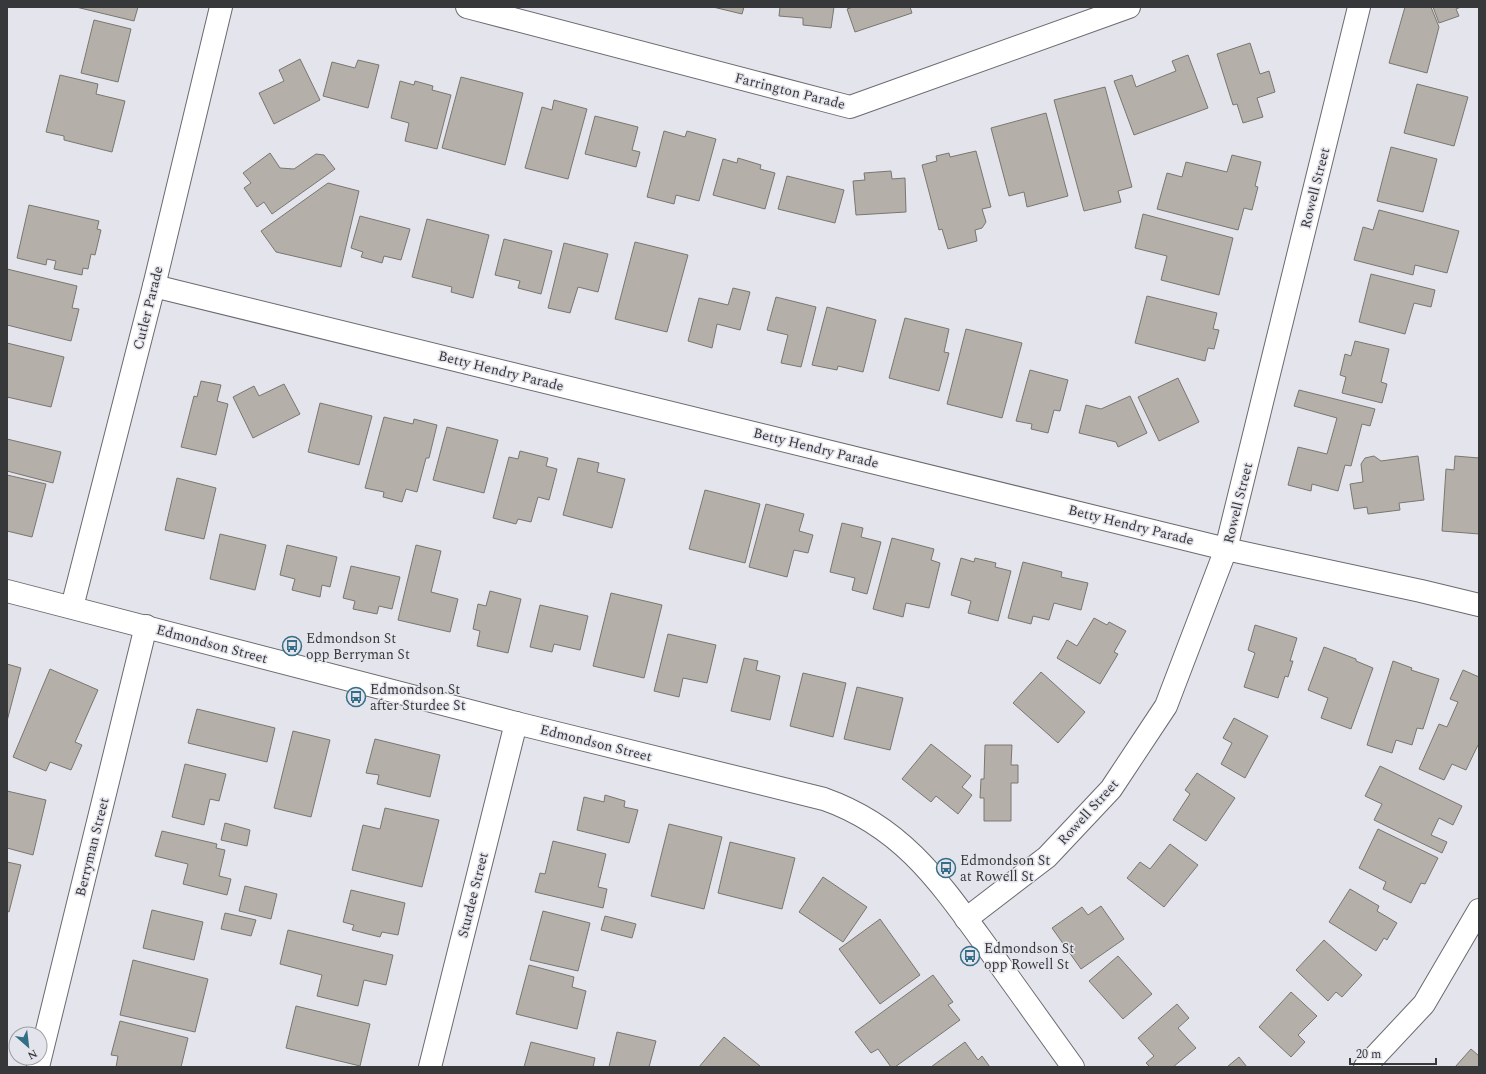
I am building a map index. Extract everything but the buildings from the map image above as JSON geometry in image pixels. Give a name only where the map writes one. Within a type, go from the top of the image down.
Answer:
[{"type":"street","name":"Cutler Parade","points":[[72,607],[154,286],[221,7]]},
{"type":"street","name":"Farrington Parade","points":[[467,7],[850,107],[1129,7]]},
{"type":"street","name":"Rowell Street","points":[[966,919],[1047,857],[1111,789],[1166,706],[1226,549],[1359,7]]},
{"type":"street","name":"Betty Hendry Parade","points":[[154,286],[1226,549],[1421,590],[1479,605]]},
{"type":"street","name":"Edmondson Street","points":[[7,590],[516,723],[824,799],[848,807],[871,820],[912,852],[966,919],[1073,1067]]},
{"type":"street","name":"Berryman Street","points":[[38,1067],[146,626]]},
{"type":"street","name":"Sturdee Street","points":[[430,1067],[516,723]]},
{"type":"street","points":[[1365,1067],[1424,1004],[1479,910]]},
{"type":"place","name":"Edmondson St opp Berryman St","points":[[292,646]]},
{"type":"place","name":"Edmondson St after Sturdee St","points":[[356,697]]},
{"type":"place","name":"Edmondson St at Rowell St","points":[[946,868]]},
{"type":"place","name":"Edmondson St opp Rowell St","points":[[970,956]]}]
